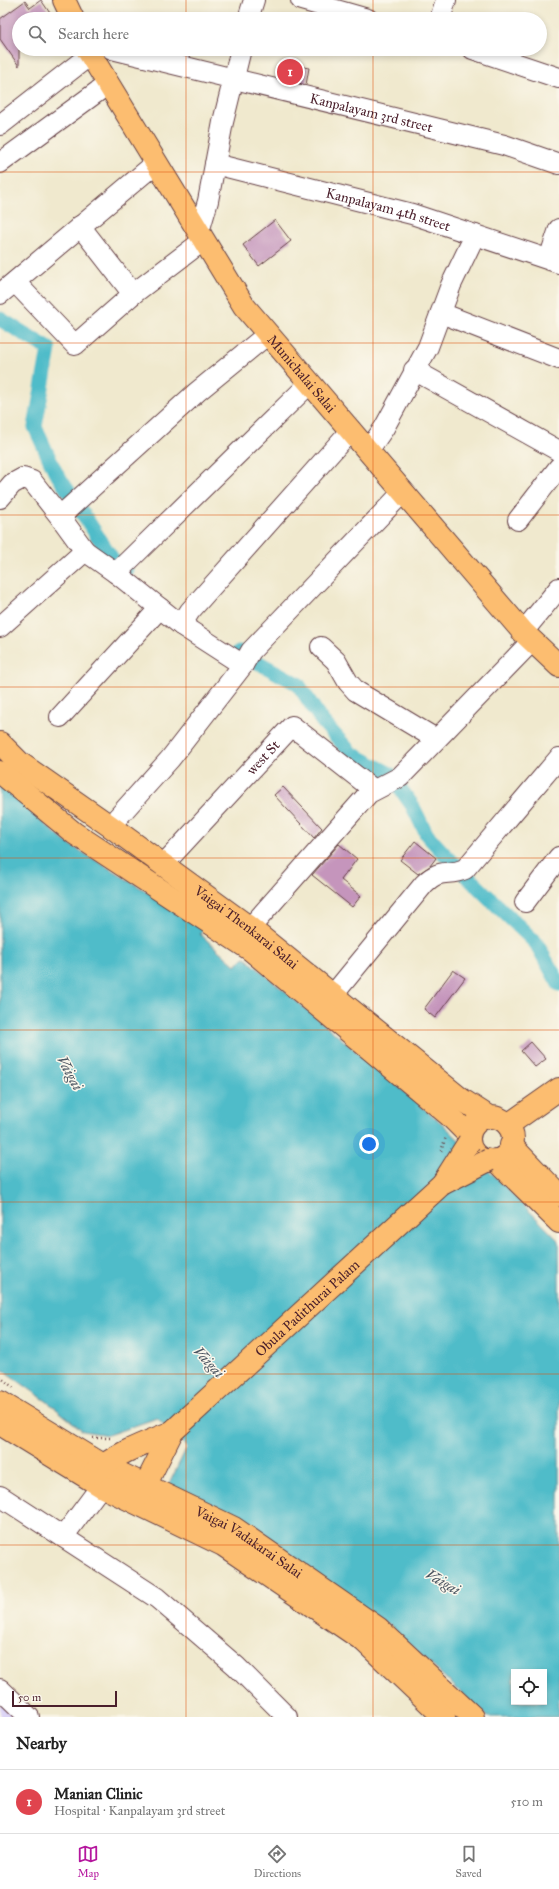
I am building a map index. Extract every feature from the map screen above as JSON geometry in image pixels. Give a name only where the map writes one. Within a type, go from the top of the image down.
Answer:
[{"type":"main road","points":[[64,0],[70,12]]},
{"type":"main road","name":"Munichalai Salai","points":[[91,56],[244,306],[527,636],[559,666]]},
{"type":"main road","name":"Vaigai Thenkarai Salai","points":[[0,743],[20,763],[110,826],[250,928],[461,1099],[498,1141],[559,1222]]},
{"type":"main road","name":"Vaigai Thenkarai Salai","points":[[0,772],[74,833],[250,950],[449,1115],[469,1138],[476,1154],[498,1141]]},
{"type":"main road","points":[[498,1141],[559,1089]]},
{"type":"main road","name":"Obula Padithurai Palam","points":[[98,1476],[126,1452],[172,1432],[442,1184],[498,1141],[476,1123],[442,1184]]},
{"type":"main road","name":"Vaigai Thenkarai Salai","points":[[498,1141],[559,1195]]},
{"type":"main road","name":"Vaigai Vadakarai Salai","points":[[0,1402],[98,1476]]},
{"type":"main road","name":"Vaigai Vadakarai Salai","points":[[0,1424],[98,1476],[143,1488],[234,1528],[378,1628],[473,1717]]},
{"type":"main road","name":"Obula Padithurai Palam","points":[[143,1488],[172,1432]]},
{"type":"main road","name":"Vaigai Vadakarai Salai","points":[[143,1488],[223,1545],[364,1641],[444,1717]]},
{"type":"street","points":[[250,12],[254,0]]},
{"type":"street","points":[[300,0],[343,12]]},
{"type":"street","points":[[442,12],[446,0]]},
{"type":"street","points":[[0,126],[84,56]]},
{"type":"street","name":"Kanpalayam 3rd street","points":[[140,56],[504,145],[559,164]]},
{"type":"street","points":[[15,282],[75,345],[201,236],[223,122],[239,56]]},
{"type":"street","points":[[494,56],[559,78]]},
{"type":"street","points":[[0,163],[108,84]]},
{"type":"street","points":[[0,294],[156,163]]},
{"type":"street","name":"Kanpalayam 4th street","points":[[215,164],[412,214],[554,261]]},
{"type":"street","points":[[80,226],[133,294]]},
{"type":"street","points":[[554,261],[559,229]]},
{"type":"street","points":[[368,451],[388,422],[405,391],[414,370],[428,347],[462,259],[474,235]]},
{"type":"street","points":[[442,313],[559,359]]},
{"type":"street","points":[[70,508],[197,392],[268,334]]},
{"type":"street","points":[[414,370],[559,451]]},
{"type":"street","points":[[121,567],[310,383]]},
{"type":"street","points":[[186,618],[350,430]]},
{"type":"street","points":[[518,520],[559,467]]},
{"type":"street","points":[[0,498],[12,484],[23,478],[32,481],[70,508],[84,551],[121,567],[160,608],[186,618],[247,658]]},
{"type":"street","points":[[110,826],[170,759],[247,658],[403,492]]},
{"type":"street","points":[[0,627],[84,551]]},
{"type":"street","points":[[250,928],[369,793],[387,784],[436,739],[527,636],[559,588]]},
{"type":"street","points":[[60,717],[160,608]]},
{"type":"street","points":[[321,647],[336,661],[348,682],[356,691],[373,703],[436,739]]},
{"type":"street","name":"west St","points":[[163,866],[292,726],[387,784]]},
{"type":"street","points":[[333,995],[428,880],[432,876],[444,872],[460,871],[559,758]]},
{"type":"street","points":[[525,902],[559,857]]},
{"type":"street","points":[[63,1537],[98,1476]]},
{"type":"street","points":[[0,1496],[158,1598],[236,1666],[287,1717]]},
{"type":"street","points":[[0,1689],[29,1717]]},
{"type":"shaded area","points":[[0,1696],[18,1717],[0,1717]]},
{"type":"water","name":"Vaigai","points":[[0,784],[64,841],[205,927],[200,934],[236,966],[244,957],[445,1126],[559,1241],[559,1717],[487,1717],[390,1626],[170,1491],[169,1484],[187,1447],[157,1418],[108,1435],[83,1431],[49,1403],[0,1368]]},
{"type":"building","points":[[41,0],[49,12],[12,12],[12,56],[19,56],[19,66],[0,39],[0,19],[25,1],[30,8]]},
{"type":"building","points":[[288,64],[309,68],[306,85],[286,80]]},
{"type":"building","points":[[275,220],[291,241],[259,266],[243,245]]},
{"type":"building","points":[[283,787],[322,828],[314,838],[274,795]]},
{"type":"building","points":[[415,841],[436,858],[430,866],[418,874],[400,860]]},
{"type":"building","points":[[339,844],[357,859],[341,880],[361,896],[352,907],[312,875]]},
{"type":"building","points":[[453,970],[465,978],[435,1018],[424,1009]]},
{"type":"building","points":[[531,1042],[546,1059],[535,1067],[521,1051]]},
{"type":"waterway","points":[[0,319],[49,349],[35,427],[55,471],[113,560],[126,571]]},
{"type":"waterway","points":[[239,652],[298,684],[322,721],[352,754],[390,774],[412,805],[427,835],[447,857],[536,943],[559,984]]},
{"type":"place","name":"Manian Clinic","points":[[290,72]]}]
